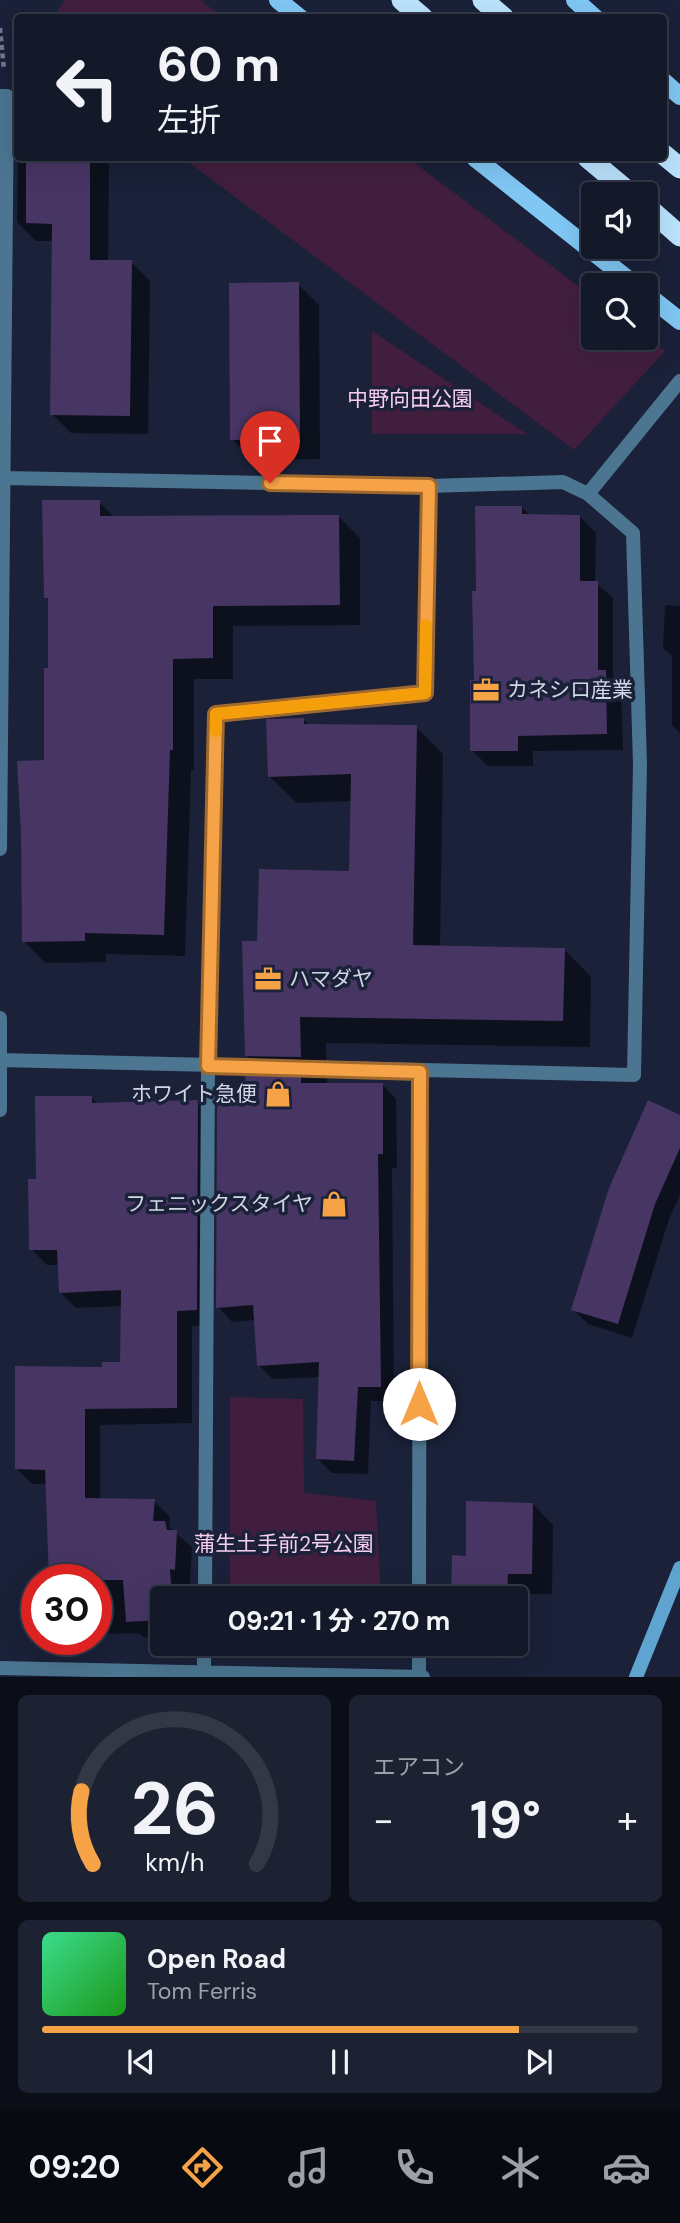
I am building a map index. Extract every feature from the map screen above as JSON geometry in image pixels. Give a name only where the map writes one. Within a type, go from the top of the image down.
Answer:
[{"type":"highway","points":[[402,0],[418,14]]},
{"type":"highway","points":[[484,0],[500,14]]},
{"type":"highway","points":[[592,161],[617,182]]},
{"type":"highway","points":[[658,217],[680,236]]},
{"type":"main road","points":[[278,0],[295,14]]},
{"type":"main road","points":[[575,0],[590,14]]},
{"type":"main road","points":[[667,84],[680,96]]},
{"type":"main road","points":[[479,161],[620,273]]},
{"type":"main road","points":[[658,304],[680,321]]},
{"type":"street","points":[[0,849],[1,546],[4,478],[3,96]]},
{"type":"street","points":[[588,494],[680,381]]},
{"type":"street","points":[[0,1060],[634,1075],[640,764],[633,533],[588,494],[563,482],[429,486],[4,478]]},
{"type":"street","points":[[205,1586],[208,1066],[216,714],[425,693],[429,486]]},
{"type":"street","points":[[0,1018],[0,1110]]},
{"type":"street","points":[[419,1586],[420,1072]]},
{"type":"street","points":[[636,1677],[680,1568]]},
{"type":"street","points":[[204,1656],[204,1674]]},
{"type":"street","points":[[0,1668],[421,1677],[420,1656]]},
{"type":"path","points":[[0,28],[3,96]]},
{"type":"green space","points":[[65,0],[200,0],[219,14],[55,14]]},
{"type":"green space","points":[[187,161],[412,161],[581,288],[581,350],[658,350],[658,346],[665,351],[574,450]]},
{"type":"green space","name":"中野向田公園","points":[[372,331],[527,434],[372,434]]},
{"type":"green space","name":"蒲生土手前2号公園","points":[[230,1397],[303,1399],[304,1493],[376,1501],[380,1586],[230,1586]]},
{"type":"building","points":[[26,161],[90,161],[90,260],[132,260],[130,416],[50,415],[52,224],[26,223]]},
{"type":"building","points":[[299,282],[300,439],[230,440],[229,283]]},
{"type":"building","points":[[42,500],[100,500],[100,516],[339,515],[340,605],[213,606],[213,658],[173,659],[173,750],[170,750],[164,935],[85,933],[85,941],[22,942],[17,761],[44,760],[44,668],[48,668],[48,598],[44,598]]},
{"type":"building","points":[[475,506],[522,506],[522,514],[580,515],[580,581],[598,581],[598,670],[606,670],[607,734],[518,736],[518,751],[470,751],[470,680],[474,680],[472,591],[476,591]]},
{"type":"building","points":[[304,718],[304,724],[417,725],[413,945],[565,948],[563,1021],[300,1017],[301,1057],[245,1056],[242,941],[257,941],[259,869],[349,871],[351,774],[268,777],[266,719]]},
{"type":"building","points":[[245,1075],[301,1077],[301,1083],[383,1083],[383,1154],[378,1154],[381,1387],[358,1387],[354,1461],[316,1459],[319,1362],[257,1366],[253,1305],[216,1308],[217,1099],[231,1099],[230,1087],[246,1086]]},
{"type":"building","points":[[35,1096],[92,1096],[92,1103],[198,1100],[197,1310],[177,1311],[177,1408],[85,1409],[85,1498],[155,1499],[153,1521],[165,1521],[167,1530],[177,1530],[175,1570],[170,1569],[171,1586],[150,1586],[150,1621],[126,1622],[123,1580],[112,1580],[112,1564],[48,1564],[45,1470],[15,1469],[15,1366],[102,1367],[102,1362],[120,1362],[121,1290],[59,1293],[57,1250],[29,1250],[28,1179],[36,1179]]},
{"type":"building","points":[[648,1100],[680,1115],[680,1148],[655,1204],[618,1324],[571,1310],[609,1188]]},
{"type":"building","points":[[466,1501],[533,1503],[532,1574],[508,1574],[508,1586],[451,1586],[452,1555],[466,1556]]},
{"type":"slow traffic","points":[[216,731],[216,714],[425,693],[426,625]]},
{"type":"place","name":"カネシロ産業","points":[[486,690]]},
{"type":"place","name":"ハマダヤ","points":[[268,979]]},
{"type":"place","name":"ホワイト急便","points":[[278,1094]]},
{"type":"place","name":"フェニックスタイヤ","points":[[334,1204]]},
{"type":"route","points":[[270,483],[429,486],[425,693],[216,714],[208,1066],[420,1072],[419,1404]]}]
